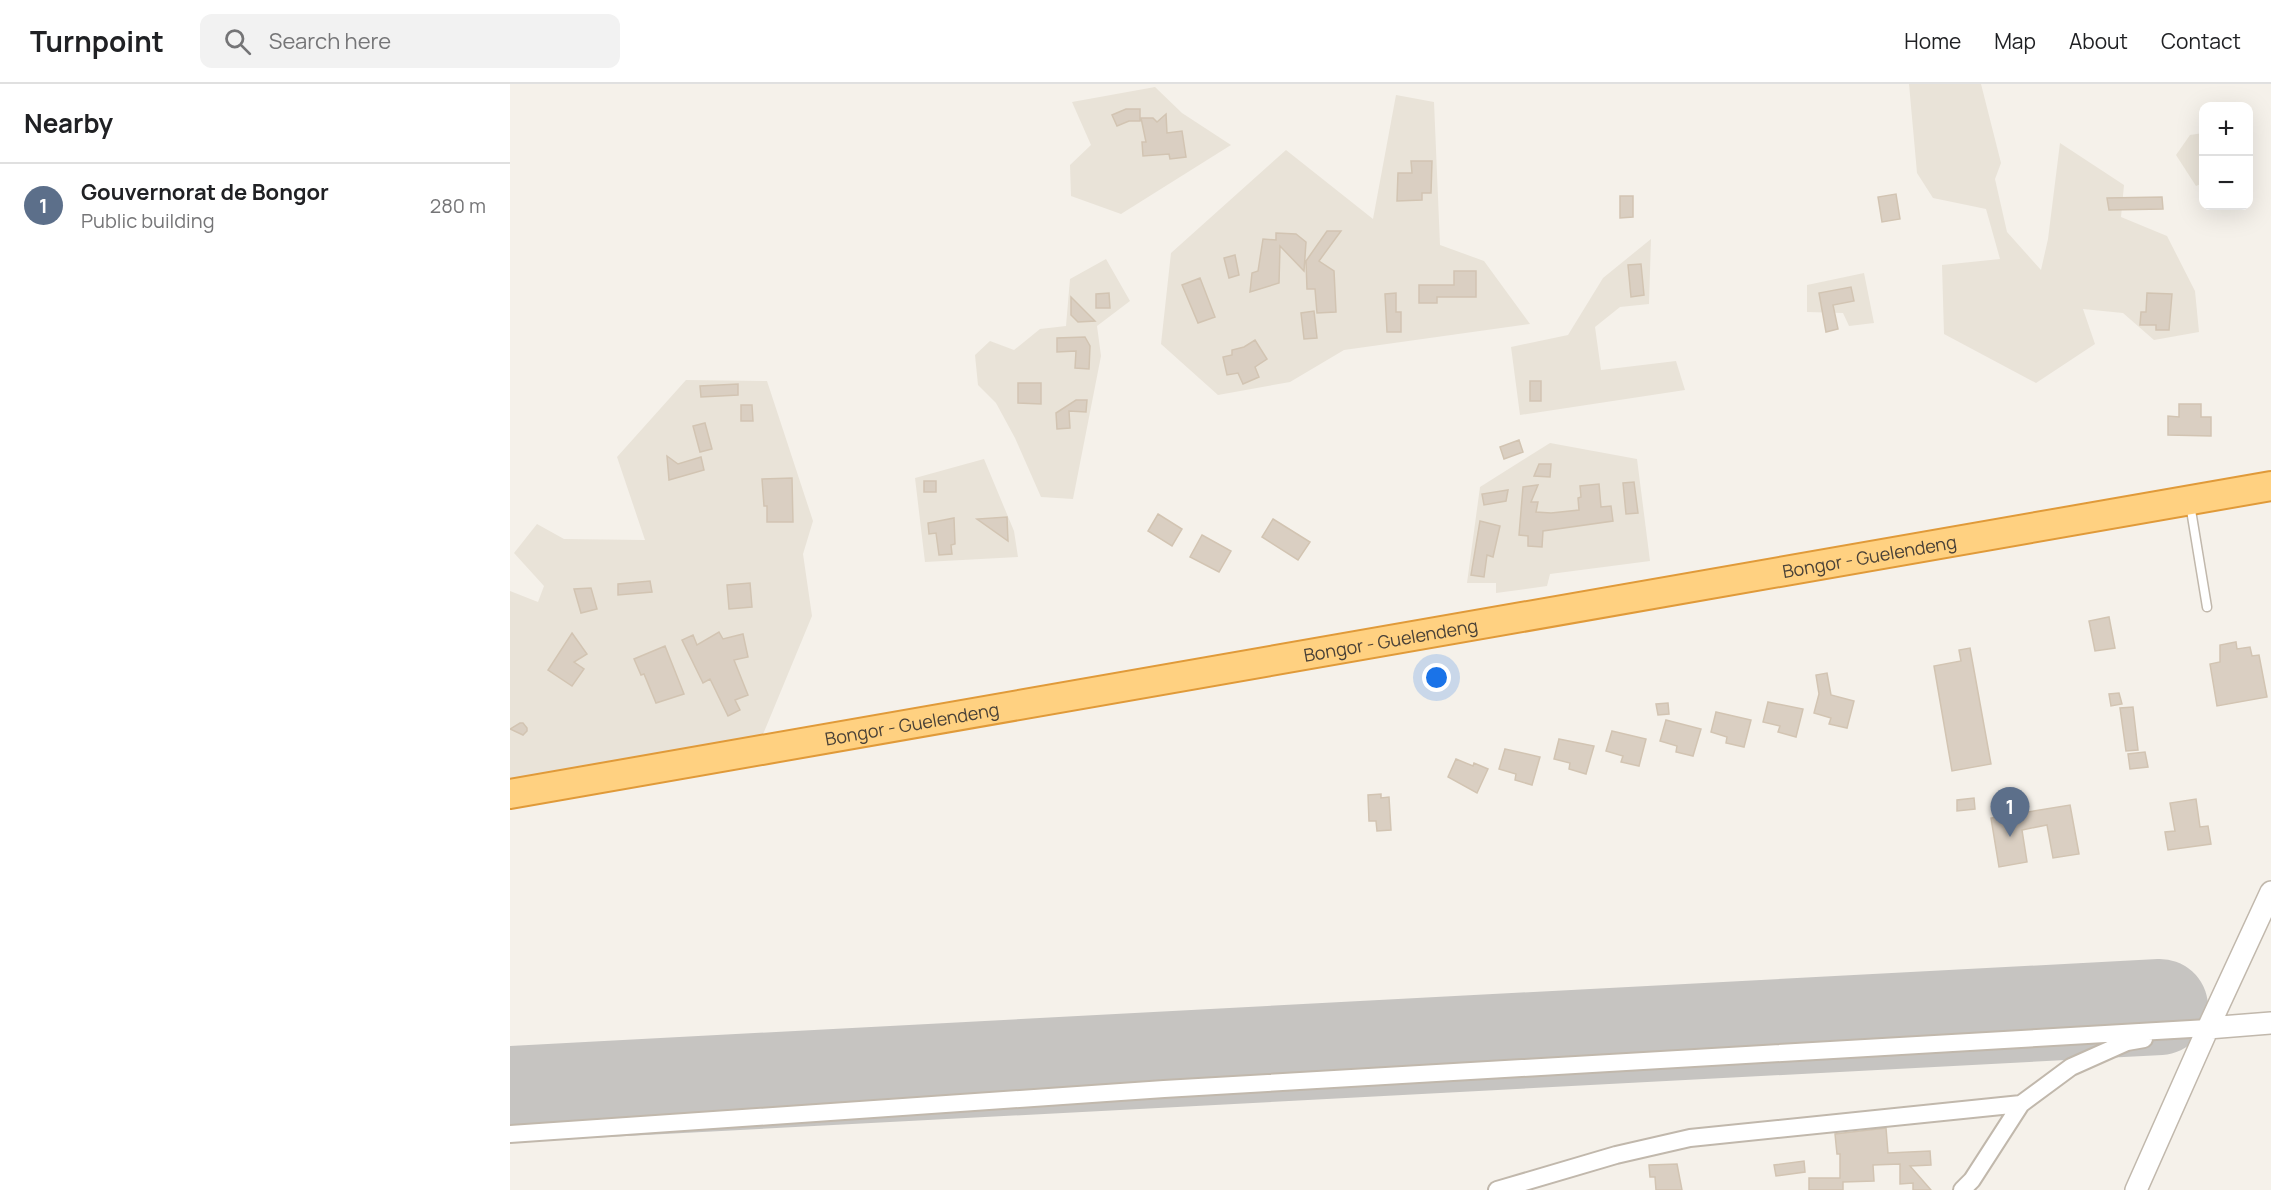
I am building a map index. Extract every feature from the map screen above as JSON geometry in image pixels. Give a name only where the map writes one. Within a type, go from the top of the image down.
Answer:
[{"type":"highway","name":"Bongor - Guelendeng","points":[[510,794],[2271,486]]},
{"type":"street","points":[[2136,1190],[2271,892]]},
{"type":"street","points":[[510,1134],[1187,1088],[2271,1023]]},
{"type":"street","points":[[1962,1190],[1972,1180],[2021,1104],[2071,1067],[2127,1042],[2208,1028]]},
{"type":"street","points":[[1497,1190],[1616,1155],[1690,1138],[2021,1104]]},
{"type":"lane","points":[[2189,500],[2207,607]]},
{"type":"shaded area","points":[[1909,84],[1981,84],[2001,163],[1995,179],[2007,232],[2041,270],[2048,239],[2060,143],[2124,185],[2121,217],[2167,236],[2195,291],[2199,332],[2154,340],[2123,313],[2083,309],[2095,344],[2036,383],[1944,334],[1942,265],[2000,259],[1986,209],[1933,198],[1917,173]]},
{"type":"shaded area","points":[[1155,87],[1182,113],[1231,145],[1121,214],[1071,196],[1070,165],[1091,145],[1072,102]]},
{"type":"shaded area","points":[[1396,95],[1434,102],[1440,245],[1484,261],[1530,324],[1344,350],[1290,382],[1218,395],[1161,344],[1171,253],[1286,150],[1373,219]]},
{"type":"shaded area","points":[[2199,134],[2199,185],[2196,186],[2176,155],[2190,135]]},
{"type":"shaded area","points":[[1651,239],[1649,304],[1620,307],[1595,327],[1601,370],[1676,361],[1685,390],[1520,415],[1511,347],[1568,335],[1603,278]]},
{"type":"shaded area","points":[[1106,259],[1130,301],[1097,326],[1101,356],[1073,499],[1041,497],[1015,438],[996,403],[978,385],[975,355],[990,341],[1014,350],[1040,329],[1066,326],[1070,279]]},
{"type":"shaded area","points":[[1864,273],[1874,323],[1849,326],[1843,313],[1807,312],[1807,285]]},
{"type":"shaded area","points":[[686,380],[767,381],[813,521],[803,554],[812,616],[759,744],[510,784],[510,591],[538,602],[544,586],[514,553],[537,524],[564,539],[645,540],[617,457]]},
{"type":"shaded area","points":[[1550,443],[1637,459],[1650,561],[1550,574],[1547,586],[1496,593],[1496,583],[1467,583],[1480,487]]},
{"type":"shaded area","points":[[984,459],[1014,531],[1018,557],[925,562],[915,478]]},
{"type":"building","points":[[1126,109],[1140,109],[1140,121],[1129,121],[1117,126],[1112,115]]},
{"type":"building","points":[[1166,114],[1167,133],[1182,131],[1186,157],[1170,159],[1169,154],[1143,156],[1142,142],[1146,142],[1141,118],[1153,118],[1157,122]]},
{"type":"building","points":[[1411,161],[1432,161],[1431,193],[1422,193],[1422,200],[1397,201],[1398,173],[1412,173]]},
{"type":"building","points":[[1896,194],[1900,219],[1882,222],[1878,197]]},
{"type":"building","points":[[1620,196],[1633,196],[1633,217],[1620,218]]},
{"type":"building","points":[[2162,197],[2163,209],[2109,210],[2107,198]]},
{"type":"building","points":[[1327,231],[1341,231],[1319,261],[1334,271],[1336,312],[1317,313],[1315,289],[1307,289],[1306,261]]},
{"type":"building","points":[[1276,233],[1296,234],[1306,242],[1304,271],[1280,246],[1279,283],[1250,292],[1252,273],[1258,271],[1263,239],[1276,240]]},
{"type":"building","points":[[1235,255],[1239,275],[1229,278],[1224,258]]},
{"type":"building","points":[[1641,264],[1644,295],[1631,297],[1628,265]]},
{"type":"building","points":[[1454,271],[1476,271],[1476,297],[1437,297],[1437,303],[1419,303],[1419,285],[1454,285]]},
{"type":"building","points":[[1200,278],[1215,317],[1198,323],[1182,285]]},
{"type":"building","points":[[1851,287],[1854,301],[1833,305],[1838,329],[1826,332],[1819,293]]},
{"type":"building","points":[[1109,293],[1110,308],[1096,308],[1096,294]]},
{"type":"building","points":[[1396,293],[1396,312],[1401,312],[1401,332],[1387,332],[1385,294]]},
{"type":"building","points":[[2147,293],[2172,294],[2169,330],[2156,330],[2156,325],[2140,325],[2141,312],[2146,312]]},
{"type":"building","points":[[1071,297],[1095,321],[1078,322],[1071,315]]},
{"type":"building","points":[[1314,311],[1317,338],[1304,339],[1301,313]]},
{"type":"building","points":[[1085,337],[1090,346],[1089,369],[1075,368],[1076,351],[1057,352],[1057,338]]},
{"type":"building","points":[[1255,340],[1267,359],[1255,367],[1259,377],[1243,384],[1238,373],[1227,375],[1223,357],[1232,355],[1232,350],[1244,347]]},
{"type":"building","points":[[1530,381],[1541,381],[1541,401],[1530,401]]},
{"type":"building","points":[[1018,383],[1041,383],[1041,404],[1018,403]]},
{"type":"building","points":[[738,384],[738,395],[701,397],[700,386]]},
{"type":"building","points":[[1076,400],[1087,400],[1086,412],[1069,411],[1070,428],[1057,429],[1056,413]]},
{"type":"building","points":[[2179,404],[2201,404],[2201,417],[2211,417],[2211,436],[2168,435],[2168,416],[2179,417]]},
{"type":"building","points":[[741,405],[752,405],[753,421],[741,421]]},
{"type":"building","points":[[705,423],[712,449],[700,452],[693,426]]},
{"type":"building","points":[[1519,440],[1523,452],[1504,459],[1500,447]]},
{"type":"building","points":[[667,456],[678,464],[701,457],[704,470],[669,480]]},
{"type":"building","points":[[1539,464],[1551,464],[1550,477],[1534,476]]},
{"type":"building","points":[[792,478],[793,522],[767,522],[767,506],[764,506],[762,479]]},
{"type":"building","points":[[924,481],[936,481],[936,492],[924,492]]},
{"type":"building","points":[[1634,482],[1638,513],[1626,514],[1623,483]]},
{"type":"building","points":[[1599,484],[1601,507],[1611,506],[1613,521],[1543,531],[1542,547],[1528,546],[1528,536],[1519,535],[1523,487],[1538,485],[1531,502],[1538,502],[1536,512],[1551,513],[1579,510],[1580,486]]},
{"type":"building","points":[[1508,490],[1506,501],[1484,505],[1482,494]]},
{"type":"building","points":[[1158,514],[1182,529],[1172,546],[1148,531]]},
{"type":"building","points":[[1007,517],[1008,541],[977,519]]},
{"type":"building","points":[[954,518],[955,544],[951,545],[952,554],[939,555],[936,533],[929,534],[928,523]]},
{"type":"building","points":[[1273,519],[1310,542],[1298,560],[1262,537]]},
{"type":"building","points":[[1480,521],[1500,526],[1493,557],[1487,555],[1484,577],[1471,575]]},
{"type":"building","points":[[1202,535],[1231,551],[1219,572],[1190,557]]},
{"type":"building","points":[[650,581],[652,592],[618,595],[618,584]]},
{"type":"building","points":[[750,583],[752,607],[729,609],[727,585]]},
{"type":"building","points":[[591,588],[597,609],[581,613],[574,589]]},
{"type":"building","points":[[2109,617],[2115,648],[2095,651],[2089,621]]},
{"type":"building","points":[[719,632],[723,639],[743,634],[748,657],[734,660],[748,695],[735,700],[740,710],[728,716],[710,679],[703,683],[682,640],[693,635],[697,645]]},
{"type":"building","points":[[572,633],[587,654],[574,662],[584,669],[572,686],[548,670]]},
{"type":"building","points":[[2236,642],[2237,649],[2250,647],[2252,656],[2259,655],[2267,697],[2217,706],[2210,664],[2220,662],[2220,645]]},
{"type":"building","points":[[665,646],[684,694],[656,703],[644,674],[641,675],[634,659]]},
{"type":"building","points":[[1970,648],[1991,764],[1952,771],[1934,666],[1961,661],[1959,650]]},
{"type":"building","points":[[1827,673],[1831,695],[1854,701],[1847,728],[1829,724],[1831,718],[1814,713],[1819,694],[1816,675]]},
{"type":"building","points":[[2119,693],[2122,704],[2111,706],[2109,694]]},
{"type":"building","points":[[1768,702],[1803,709],[1796,737],[1778,732],[1780,726],[1763,722]]},
{"type":"building","points":[[1668,703],[1669,714],[1658,715],[1656,704]]},
{"type":"building","points":[[2133,707],[2138,750],[2126,751],[2120,708]]},
{"type":"building","points":[[1716,712],[1751,720],[1744,747],[1726,743],[1727,737],[1711,732]]},
{"type":"building","points":[[1666,720],[1701,729],[1693,756],[1676,752],[1677,746],[1660,741]]},
{"type":"building","points":[[520,723],[527,728],[523,735],[510,729]]},
{"type":"building","points":[[1612,731],[1646,739],[1639,766],[1621,762],[1623,756],[1606,751]]},
{"type":"building","points":[[1559,739],[1594,746],[1586,774],[1569,769],[1570,763],[1554,759]]},
{"type":"building","points":[[1505,749],[1540,757],[1532,785],[1515,780],[1516,774],[1499,769]]},
{"type":"building","points":[[2145,752],[2148,767],[2130,769],[2128,754]]},
{"type":"building","points":[[1456,759],[1488,769],[1477,793],[1448,777]]},
{"type":"building","points":[[1381,794],[1381,798],[1389,797],[1391,830],[1377,831],[1376,821],[1369,821],[1368,795]]},
{"type":"building","points":[[1974,798],[1975,809],[1957,811],[1957,800]]},
{"type":"building","points":[[2196,799],[2200,827],[2208,826],[2211,844],[2168,850],[2165,832],[2175,831],[2170,803]]},
{"type":"building","points":[[2070,805],[2079,854],[2053,858],[2047,825],[2022,830],[2027,862],[1999,867],[1991,818]]},
{"type":"building","points":[[1886,1128],[1888,1153],[1930,1151],[1931,1165],[1910,1166],[1931,1190],[1913,1190],[1913,1183],[1900,1184],[1900,1164],[1873,1165],[1874,1181],[1843,1182],[1843,1190],[1809,1190],[1809,1178],[1840,1178],[1840,1154],[1837,1154],[1835,1134]]},
{"type":"building","points":[[1804,1161],[1805,1172],[1776,1176],[1774,1165]]},
{"type":"building","points":[[1677,1164],[1682,1190],[1656,1190],[1655,1177],[1650,1177],[1649,1165]]},
{"type":"runway","points":[[510,1094],[2160,1007]]},
{"type":"place","name":"Gouvernorat de Bongor","points":[[2010,837]]}]
